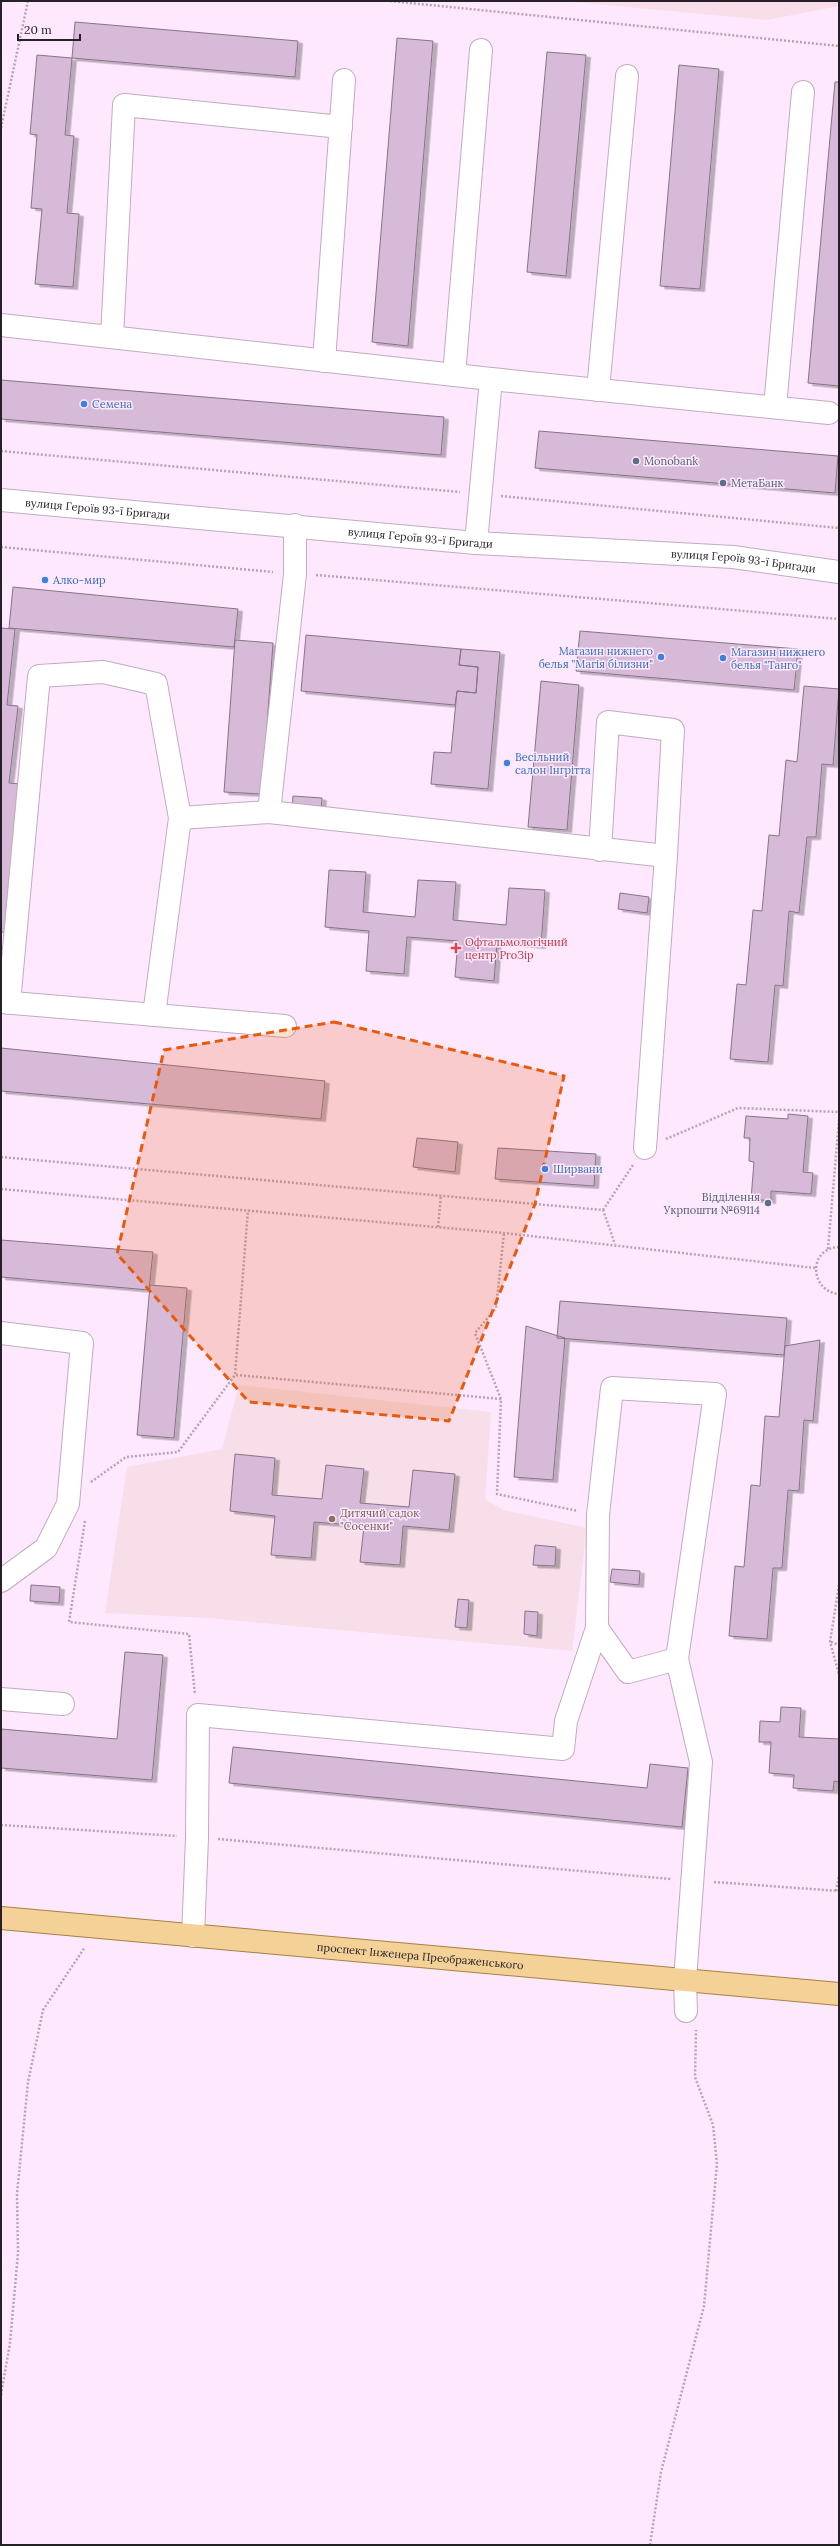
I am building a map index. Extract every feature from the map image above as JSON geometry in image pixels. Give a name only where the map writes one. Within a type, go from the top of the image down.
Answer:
[{"type":"main road","name":"проспект Інженера Преображенського","points":[[1,1918],[839,1994]]},
{"type":"street","points":[[454,375],[481,50]]},
{"type":"street","points":[[598,390],[627,76]]},
{"type":"street","points":[[324,361],[344,80]]},
{"type":"street","points":[[775,407],[803,92]]},
{"type":"street","points":[[112,337],[124,105],[341,127]]},
{"type":"street","points":[[1,325],[491,379],[829,412]]},
{"type":"street","points":[[476,542],[482,494],[491,379]]},
{"type":"street","name":"вулиця Героїв 93-ї Бригади","points":[[1,500],[476,542],[715,555],[839,572]]},
{"type":"street","points":[[269,812],[295,574],[295,525]]},
{"type":"street","points":[[154,1015],[180,818],[156,684],[103,672],[39,676],[5,1002],[154,1015],[285,1026]]},
{"type":"street","points":[[600,850],[608,722],[673,730],[666,856],[644,1148]]},
{"type":"street","points":[[180,818],[269,812],[600,850],[666,856]]},
{"type":"street","points":[[1,1332],[82,1343],[68,1504],[46,1548],[1,1581]]},
{"type":"street","points":[[193,1936],[197,1838],[198,1715],[563,1749],[566,1721],[597,1628],[598,1515],[612,1388],[715,1394],[677,1659],[701,1762],[685,1980],[686,2011]]},
{"type":"street","points":[[597,1628],[628,1672],[677,1659]]},
{"type":"street","points":[[1,1699],[63,1704]]},
{"type":"path","points":[[1,128],[28,1]]},
{"type":"path","points":[[390,1],[443,5],[839,46]]},
{"type":"path","points":[[443,5],[444,1]]},
{"type":"path","points":[[1,451],[839,528]]},
{"type":"path","points":[[1,548],[839,619]]},
{"type":"path","points":[[603,1210],[644,1148],[738,1108],[839,1112]]},
{"type":"path","points":[[828,1249],[839,1120]]},
{"type":"path","points":[[1,1157],[603,1210]]},
{"type":"path","points":[[1,1189],[504,1233],[615,1244],[815,1268]]},
{"type":"path","points":[[438,1227],[441,1195]]},
{"type":"path","points":[[91,1483],[126,1457],[178,1452],[236,1375],[248,1210]]},
{"type":"path","points":[[603,1210],[615,1244]]},
{"type":"path","points":[[504,1233],[496,1308],[475,1333],[501,1399],[497,1494],[598,1515]]},
{"type":"path","points":[[839,1247],[828,1249],[817,1260],[815,1268],[816,1276],[824,1288],[839,1294]]},
{"type":"path","points":[[236,1375],[501,1399]]},
{"type":"path","points":[[86,1514],[69,1622],[189,1634],[198,1715]]},
{"type":"path","points":[[839,1585],[830,1642],[839,1674]]},
{"type":"path","points":[[830,1642],[839,1645]]},
{"type":"path","points":[[1,1825],[197,1838],[838,1891],[839,1876]]},
{"type":"path","points":[[1,2396],[10,2342],[18,2253],[17,2194],[28,2082],[43,2010],[88,1942]]},
{"type":"path","points":[[650,2545],[661,2472],[704,2306],[717,2164],[713,2125],[695,2077],[696,2029],[686,2011]]},
{"type":"highlighted area","points":[[334,1022],[564,1076],[535,1204],[449,1421],[249,1402],[117,1254],[164,1050]]},
{"type":"shaded area","points":[[563,1],[839,1],[839,6],[767,20]]},
{"type":"shaded area","name":"Дитячий садок \"Сосенки\"","points":[[239,1385],[491,1412],[485,1499],[503,1510],[587,1528],[572,1651],[208,1618],[105,1613],[127,1467],[222,1449]]},
{"type":"building","points":[[75,22],[298,41],[295,77],[72,58]]},
{"type":"building","points":[[397,38],[433,41],[408,346],[372,342]]},
{"type":"building","points":[[547,52],[586,55],[566,276],[527,272]]},
{"type":"building","points":[[37,55],[72,58],[65,135],[74,136],[67,213],[79,214],[73,287],[35,284],[42,209],[31,208],[37,135],[30,134]]},
{"type":"building","points":[[679,65],[719,69],[700,289],[660,286]]},
{"type":"building","points":[[835,82],[839,82],[839,386],[808,383]]},
{"type":"building","points":[[1,380],[444,417],[441,455],[1,419]]},
{"type":"building","points":[[539,431],[838,456],[835,493],[535,468]]},
{"type":"building","points":[[13,587],[238,609],[234,647],[9,628]]},
{"type":"building","points":[[1,628],[15,629],[7,705],[18,706],[9,783],[20,784],[15,933],[1,932]]},
{"type":"building","points":[[580,631],[798,649],[794,690],[576,671]]},
{"type":"building","points":[[306,635],[461,649],[459,665],[478,667],[476,693],[457,691],[455,705],[301,691]]},
{"type":"building","points":[[235,640],[273,643],[262,794],[224,792]]},
{"type":"building","points":[[461,649],[500,652],[488,789],[431,784],[434,752],[451,753],[457,691],[476,693],[478,667],[459,665]]},
{"type":"building","points":[[541,681],[579,685],[567,830],[528,827]]},
{"type":"building","points":[[804,686],[839,689],[833,765],[822,764],[816,837],[807,837],[799,913],[789,911],[783,986],[775,985],[768,1062],[730,1059],[737,984],[746,985],[753,910],[762,911],[769,835],[779,836],[786,760],[797,762]]},
{"type":"building","points":[[293,796],[322,798],[321,812],[292,810]]},
{"type":"building","points":[[329,870],[366,872],[363,912],[415,917],[418,880],[456,882],[453,920],[506,925],[509,888],[545,890],[541,946],[497,942],[494,981],[455,977],[458,941],[407,937],[404,974],[366,971],[369,931],[325,927]]},
{"type":"building","points":[[620,893],[649,897],[647,913],[618,909]]},
{"type":"building","points":[[1,1048],[325,1081],[321,1119],[1,1091]]},
{"type":"building","points":[[788,1114],[808,1116],[803,1172],[813,1173],[811,1194],[771,1191],[771,1201],[751,1199],[754,1162],[749,1161],[750,1138],[744,1138],[746,1116],[788,1119]]},
{"type":"building","points":[[417,1138],[458,1142],[455,1172],[413,1167]]},
{"type":"building","points":[[498,1148],[596,1154],[594,1186],[495,1179]]},
{"type":"building","points":[[1,1240],[153,1252],[149,1290],[1,1277]]},
{"type":"building","points":[[150,1285],[187,1288],[174,1438],[137,1435]]},
{"type":"building","points":[[560,1301],[787,1318],[784,1355],[557,1338]]},
{"type":"building","points":[[526,1326],[565,1338],[553,1480],[514,1477]]},
{"type":"building","points":[[820,1340],[813,1421],[804,1420],[799,1491],[788,1490],[782,1568],[773,1568],[767,1639],[729,1636],[735,1566],[744,1567],[751,1485],[760,1486],[765,1416],[779,1417],[785,1346]]},
{"type":"building","points":[[235,1454],[275,1458],[272,1495],[322,1499],[326,1465],[364,1469],[360,1503],[409,1507],[413,1470],[455,1474],[449,1530],[403,1526],[400,1565],[360,1562],[364,1526],[314,1522],[311,1558],[271,1555],[275,1516],[230,1511]]},
{"type":"building","points":[[535,1545],[556,1547],[555,1566],[533,1565]]},
{"type":"building","points":[[612,1569],[640,1571],[639,1585],[610,1582]]},
{"type":"building","points":[[31,1585],[60,1587],[59,1603],[30,1601]]},
{"type":"building","points":[[458,1599],[469,1600],[467,1628],[455,1627]]},
{"type":"building","points":[[525,1611],[538,1612],[537,1636],[524,1634]]},
{"type":"building","points":[[125,1652],[163,1655],[152,1780],[1,1768],[1,1729],[117,1739]]},
{"type":"building","points":[[781,1707],[801,1708],[799,1737],[839,1739],[839,1782],[834,1781],[833,1791],[793,1788],[794,1775],[769,1773],[771,1742],[759,1742],[760,1721],[780,1722]]},
{"type":"building","points":[[233,1747],[647,1788],[650,1764],[688,1768],[682,1827],[229,1783]]},
{"type":"place","name":"Семена","points":[[84,404]]},
{"type":"place","name":"Monobank","points":[[636,461]]},
{"type":"place","name":"МетаБанк","points":[[723,483]]},
{"type":"place","name":"Алко-мир","points":[[45,580]]},
{"type":"place","name":"Магазин нижнего белья \"Магія білизни\"","points":[[661,657]]},
{"type":"place","name":"Магазин нижнего белья \"Танго\"","points":[[723,658]]},
{"type":"place","name":"Весільний салон Інгрітта","points":[[507,763]]},
{"type":"place","name":"Офтальмологічний центр ProЗір","points":[[456,948]]},
{"type":"place","name":"Ширвани","points":[[545,1169]]},
{"type":"place","name":"Відділення Укрпошти №69114","points":[[768,1203]]},
{"type":"place","name":"Дитячий садок \"Сосенки\"","points":[[332,1519]]}]
